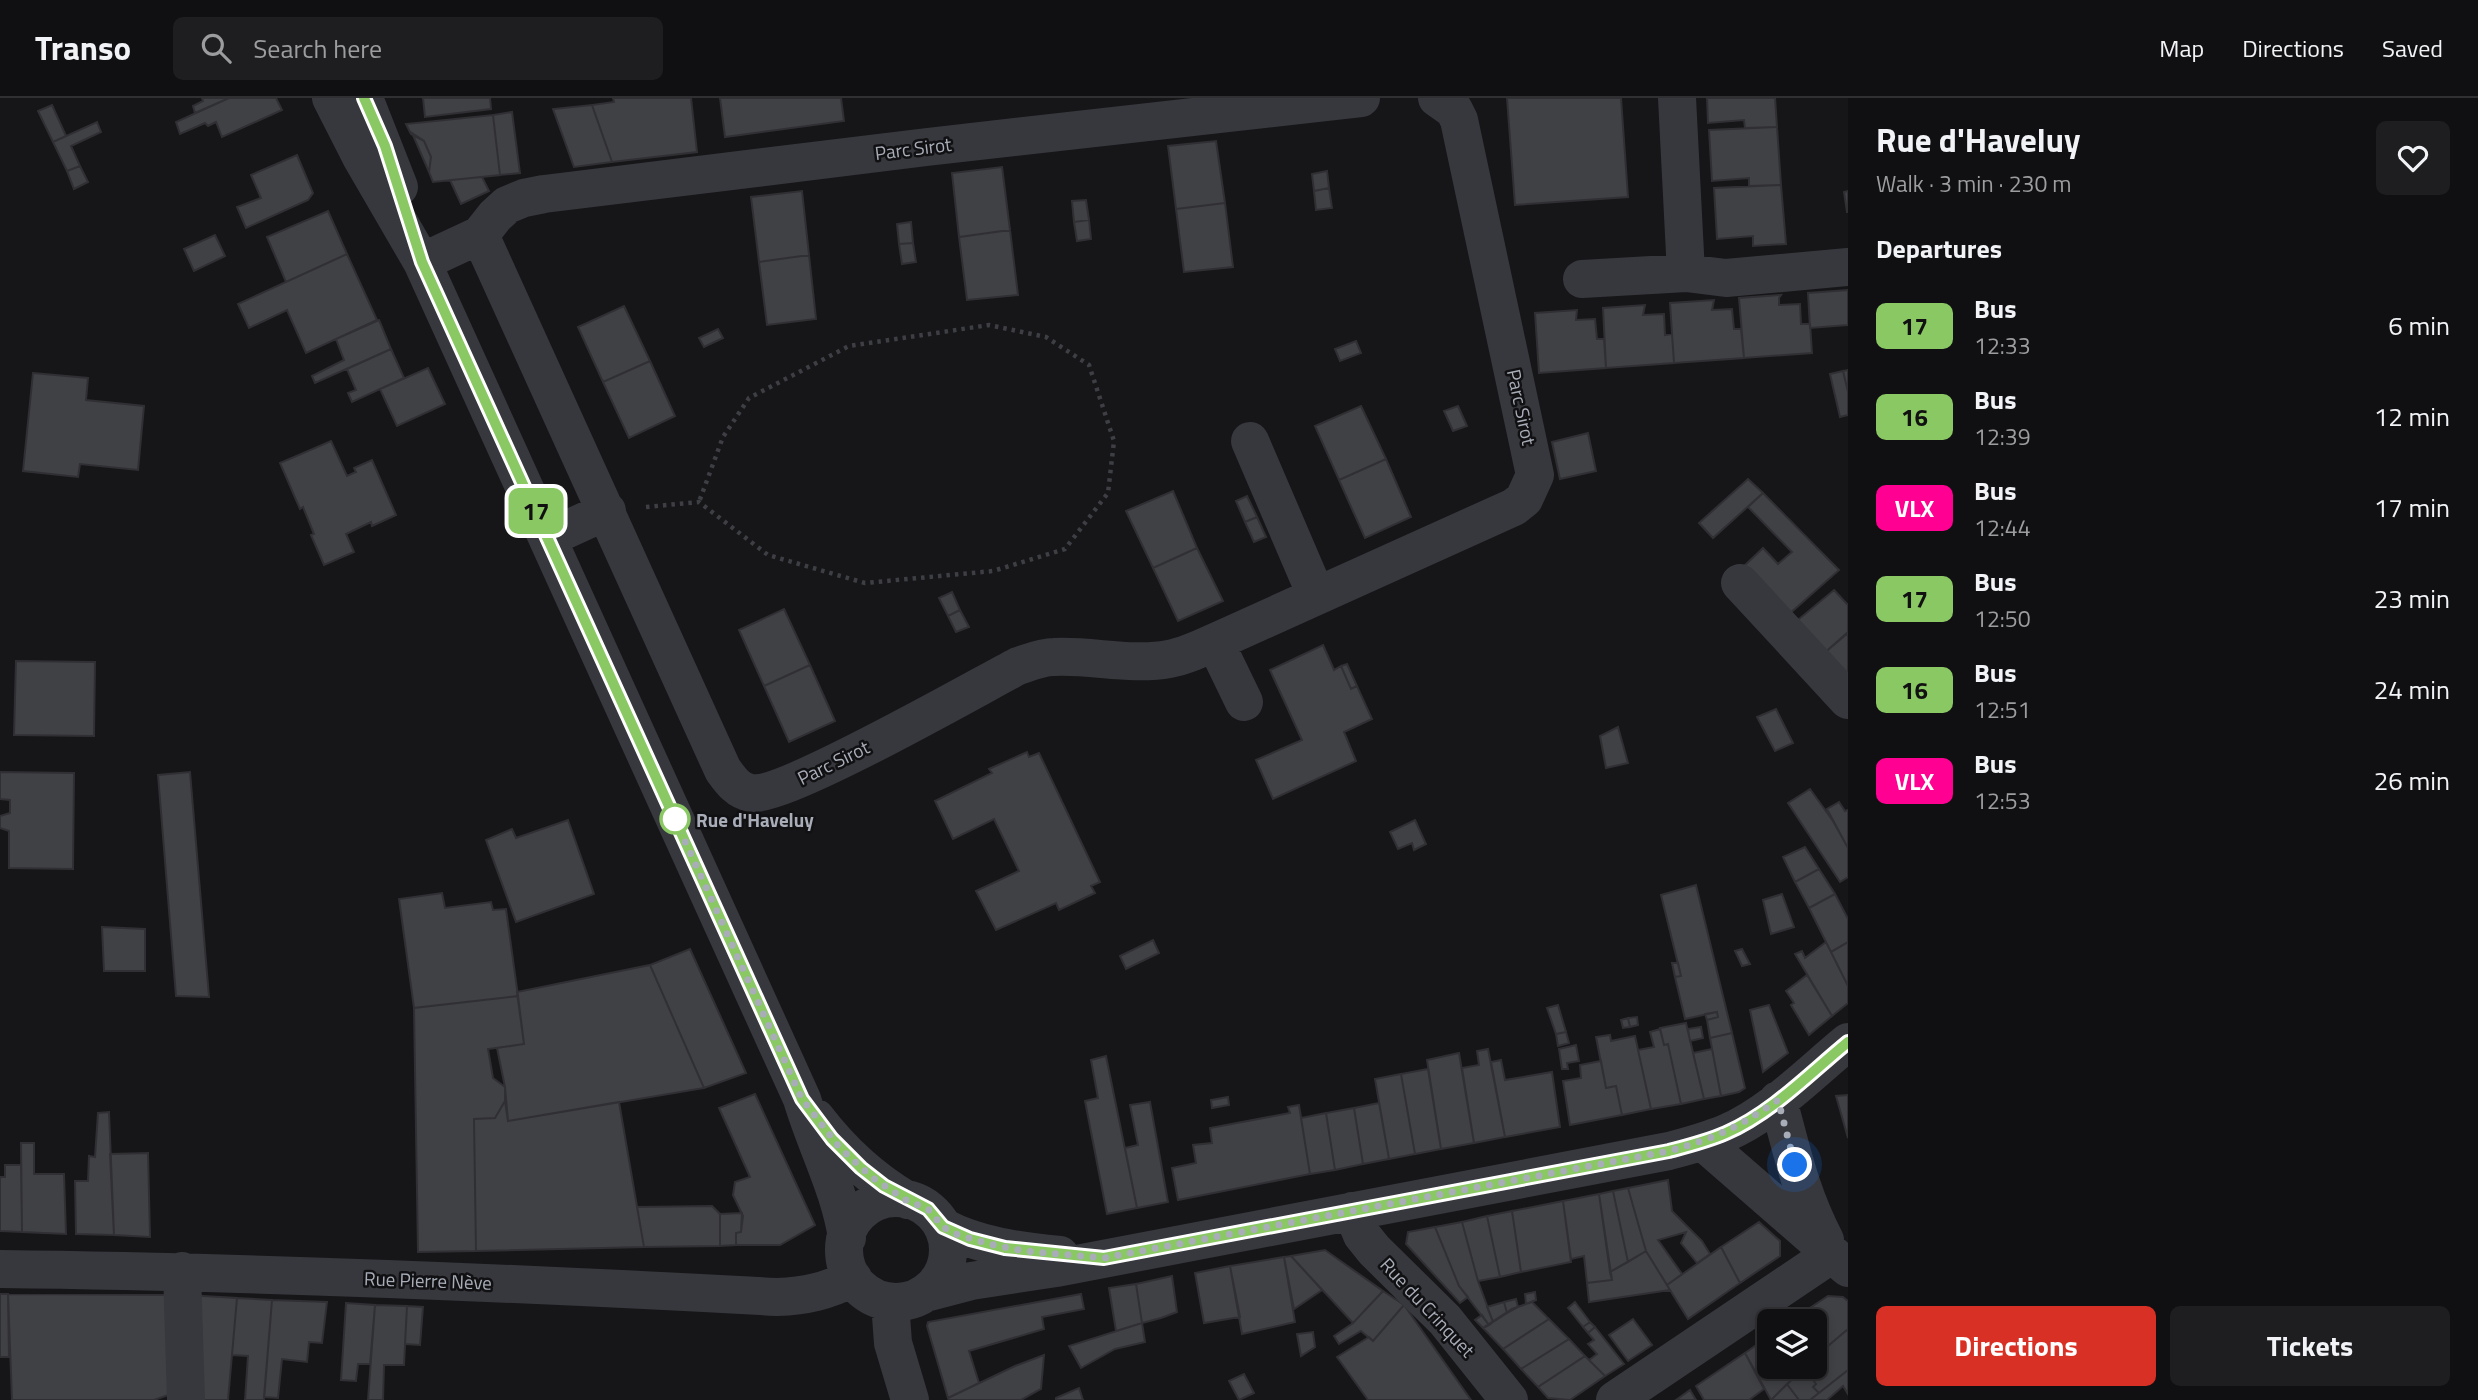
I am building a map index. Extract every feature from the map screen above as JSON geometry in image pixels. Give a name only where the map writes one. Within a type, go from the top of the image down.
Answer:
[{"type":"street","points":[[331,98],[361,157],[422,262],[802,1099],[841,1206],[847,1238],[846,1262],[853,1278],[869,1294],[908,1298],[971,1281],[1669,1151],[1703,1142],[1748,1121],[1778,1100],[1848,1042]]},
{"type":"street","points":[[364,98],[385,146],[422,262]]},
{"type":"street","name":"Parc Sirot","points":[[422,262],[480,234],[507,205],[544,194],[927,146],[1361,98]]},
{"type":"street","name":"Parc Sirot","points":[[480,234],[723,771],[741,790],[752,794],[779,788],[826,767],[1018,666],[1038,659],[1053,657],[1112,661],[1168,659],[1186,655],[1514,507],[1524,499],[1535,475],[1459,120],[1454,110],[1437,98]]},
{"type":"street","points":[[1677,98],[1686,273]]},
{"type":"street","points":[[1582,279],[1686,273],[1726,278],[1848,267]]},
{"type":"street","points":[[1250,441],[1316,595]]},
{"type":"street","points":[[548,538],[607,511]]},
{"type":"street","points":[[1740,583],[1848,700]]},
{"type":"street","points":[[1215,642],[1244,702]]},
{"type":"street","points":[[802,1099],[832,1139],[855,1163],[906,1200],[928,1209],[943,1227],[947,1243],[945,1267],[937,1282],[908,1298],[893,1343],[910,1400]]},
{"type":"street","points":[[1778,1100],[1808,1208],[1840,1261]]},
{"type":"street","points":[[1703,1142],[1840,1261]]},
{"type":"street","points":[[847,1238],[852,1223],[869,1207],[891,1199],[906,1200]]},
{"type":"street","name":"Rue du Crinquet","points":[[1352,1210],[1362,1235],[1374,1250],[1445,1320],[1510,1400]]},
{"type":"street","points":[[943,1227],[970,1239],[1005,1248],[1104,1258]]},
{"type":"street","points":[[1615,1400],[1840,1261]]},
{"type":"street","name":"Rue Pierre Nève","points":[[0,1269],[183,1271],[524,1283],[777,1297],[816,1294],[853,1278]]},
{"type":"street","points":[[183,1271],[186,1400]]},
{"type":"path","points":[[607,511],[699,502],[768,555],[865,583],[993,570],[1065,549],[1108,493],[1114,441],[1088,365],[1046,337],[989,324],[849,346],[749,398],[723,437],[699,502]]},
{"type":"building","points":[[202,98],[229,98],[195,113],[193,106],[203,101]]},
{"type":"building","points":[[229,98],[276,98],[282,110],[222,137],[216,122],[208,126],[205,123],[180,134],[176,122]]},
{"type":"building","points":[[423,98],[490,98],[491,109],[425,117]]},
{"type":"building","points":[[613,98],[691,98],[697,152],[612,162],[592,105],[614,102]]},
{"type":"building","points":[[720,98],[841,98],[844,121],[725,137]]},
{"type":"building","points":[[1507,98],[1621,98],[1628,197],[1515,205]]},
{"type":"building","points":[[1707,98],[1775,98],[1777,127],[1745,128],[1744,120],[1708,123]]},
{"type":"building","points":[[52,105],[66,136],[53,142],[38,111]]},
{"type":"building","points":[[592,105],[612,162],[574,167],[553,109]]},
{"type":"building","points":[[512,112],[520,173],[500,175],[493,115]]},
{"type":"building","points":[[493,115],[500,175],[433,182],[429,172],[431,157],[424,141],[411,134],[406,124]]},
{"type":"building","points":[[97,122],[101,132],[71,146],[80,166],[67,171],[53,142]]},
{"type":"building","points":[[1777,127],[1781,185],[1749,186],[1749,178],[1712,181],[1709,130]]},
{"type":"building","points":[[412,133],[424,141],[431,157],[429,172]]},
{"type":"building","points":[[1216,141],[1225,203],[1176,209],[1168,146]]},
{"type":"building","points":[[297,155],[313,193],[308,200],[246,228],[237,207],[261,198],[251,175]]},
{"type":"building","points":[[80,166],[88,182],[74,189],[67,171]]},
{"type":"building","points":[[1002,167],[1010,230],[959,237],[952,173]]},
{"type":"building","points":[[1327,171],[1329,188],[1314,191],[1312,174]]},
{"type":"building","points":[[482,177],[489,191],[461,204],[450,180]]},
{"type":"building","points":[[1781,185],[1786,244],[1753,246],[1753,236],[1717,239],[1714,188]]},
{"type":"building","points":[[1329,188],[1332,208],[1316,210],[1314,191]]},
{"type":"building","points":[[802,191],[809,255],[759,262],[751,197]]},
{"type":"building","points":[[1848,191],[1848,212],[1847,212],[1844,192]]},
{"type":"building","points":[[1086,200],[1089,220],[1074,222],[1072,201]]},
{"type":"building","points":[[1225,203],[1233,267],[1184,272],[1176,209]]},
{"type":"building","points":[[328,211],[347,254],[286,282],[267,237]]},
{"type":"building","points":[[1089,220],[1091,239],[1077,241],[1074,222]]},
{"type":"building","points":[[911,222],[913,243],[899,244],[897,224]]},
{"type":"building","points":[[1010,230],[1018,295],[967,300],[959,237]]},
{"type":"building","points":[[215,235],[225,256],[194,271],[184,249]]},
{"type":"building","points":[[913,243],[916,262],[902,264],[899,244]]},
{"type":"building","points":[[347,254],[377,320],[306,353],[287,310],[249,328],[238,304]]},
{"type":"building","points":[[809,255],[816,319],[767,325],[759,262]]},
{"type":"building","points":[[1848,290],[1848,325],[1810,328],[1808,293]]},
{"type":"building","points":[[1781,295],[1779,305],[1800,304],[1801,324],[1810,324],[1812,353],[1744,358],[1739,298]]},
{"type":"building","points":[[1714,300],[1712,310],[1732,309],[1734,329],[1741,329],[1744,358],[1674,363],[1670,303]]},
{"type":"building","points":[[1645,305],[1643,315],[1664,314],[1665,335],[1672,334],[1674,363],[1606,368],[1603,308]]},
{"type":"building","points":[[624,306],[650,361],[603,382],[578,327]]},
{"type":"building","points":[[1577,310],[1576,320],[1595,319],[1597,339],[1604,339],[1606,368],[1539,373],[1535,313]]},
{"type":"building","points":[[379,320],[391,349],[315,383],[312,376],[344,360],[336,339]]},
{"type":"building","points":[[718,329],[723,338],[704,347],[699,338]]},
{"type":"building","points":[[1356,341],[1361,353],[1340,361],[1335,349]]},
{"type":"building","points":[[391,349],[404,378],[352,402],[348,393],[356,390],[347,369]]},
{"type":"building","points":[[650,361],[675,416],[629,438],[603,382]]},
{"type":"building","points":[[428,368],[445,404],[397,426],[380,389]]},
{"type":"building","points":[[1848,370],[1848,392],[1843,371]]},
{"type":"building","points":[[1843,371],[1848,392],[1848,415],[1840,417],[1830,374]]},
{"type":"building","points":[[33,373],[88,378],[86,400],[144,406],[138,470],[80,464],[78,477],[23,471]]},
{"type":"building","points":[[1361,406],[1386,459],[1339,480],[1315,426]]},
{"type":"building","points":[[1458,406],[1467,426],[1453,431],[1444,411]]},
{"type":"building","points":[[1588,433],[1596,471],[1560,479],[1552,442]]},
{"type":"building","points":[[331,441],[347,476],[356,472],[354,468],[372,460],[396,515],[372,526],[371,522],[346,534],[354,552],[324,565],[303,507],[300,509],[280,463]]},
{"type":"building","points":[[1386,459],[1411,517],[1365,538],[1339,480]]},
{"type":"building","points":[[1748,479],[1763,493],[1713,538],[1699,523]]},
{"type":"building","points":[[1173,491],[1197,548],[1153,568],[1126,511]]},
{"type":"building","points":[[1763,493],[1839,570],[1788,615],[1743,567],[1763,548],[1778,564],[1792,552],[1748,507]]},
{"type":"building","points":[[1247,496],[1257,517],[1245,522],[1236,501]]},
{"type":"building","points":[[1257,517],[1266,537],[1254,542],[1245,522]]},
{"type":"building","points":[[1197,548],[1223,601],[1178,621],[1153,568]]},
{"type":"building","points":[[1834,590],[1848,605],[1848,632],[1822,655],[1793,624]]},
{"type":"building","points":[[952,592],[960,610],[948,616],[939,598]]},
{"type":"building","points":[[784,609],[810,665],[764,686],[739,630]]},
{"type":"building","points":[[960,610],[969,627],[956,632],[948,616]]},
{"type":"building","points":[[1848,633],[1848,674],[1822,655]]},
{"type":"building","points":[[1323,645],[1334,670],[1341,666],[1351,689],[1357,686],[1372,719],[1344,732],[1356,761],[1273,799],[1256,760],[1302,740],[1270,670]]},
{"type":"building","points":[[16,661],[95,662],[94,736],[14,735]]},
{"type":"building","points":[[1347,664],[1357,686],[1351,689],[1341,666]]},
{"type":"building","points":[[810,665],[835,721],[789,742],[764,686]]},
{"type":"building","points":[[1776,709],[1793,743],[1775,751],[1757,717]]},
{"type":"building","points":[[1618,727],[1628,763],[1606,768],[1600,736]]},
{"type":"building","points":[[1027,752],[1029,757],[1039,753],[1100,882],[1091,886],[1095,893],[1059,910],[1056,903],[996,930],[976,891],[1019,871],[994,819],[953,839],[935,801],[992,773],[989,769]]},
{"type":"building","points":[[0,772],[74,773],[73,869],[9,868],[9,831],[0,828],[0,816],[10,813],[10,800],[0,799]]},
{"type":"building","points":[[190,772],[209,997],[176,996],[158,775]]},
{"type":"building","points":[[1810,789],[1848,848],[1848,877],[1840,882],[1788,803]]},
{"type":"building","points":[[1839,802],[1845,811],[1848,810],[1848,848],[1827,809]]},
{"type":"building","points":[[568,820],[594,894],[516,922],[486,840],[512,829],[516,838]]},
{"type":"building","points":[[1415,820],[1426,844],[1414,850],[1412,843],[1398,849],[1390,832]]},
{"type":"building","points":[[1805,847],[1819,869],[1795,882],[1783,857]]},
{"type":"building","points":[[1819,869],[1835,894],[1809,908],[1795,882]]},
{"type":"building","points":[[1696,885],[1732,1033],[1710,1038],[1707,1020],[1718,1017],[1717,1012],[1685,1019],[1675,977],[1681,976],[1661,895]]},
{"type":"building","points":[[442,893],[445,908],[491,902],[493,910],[506,909],[518,996],[414,1008],[399,899]]},
{"type":"building","points":[[1782,894],[1794,927],[1771,934],[1763,900]]},
{"type":"building","points":[[1835,894],[1848,919],[1848,942],[1831,952],[1809,908]]},
{"type":"building","points":[[102,927],[145,929],[145,971],[104,971]]},
{"type":"building","points":[[1153,940],[1159,953],[1126,969],[1120,956]]},
{"type":"building","points":[[1826,942],[1848,986],[1848,1003],[1832,1016],[1795,954],[1802,951],[1805,958]]},
{"type":"building","points":[[1848,942],[1848,986],[1831,952]]},
{"type":"building","points":[[690,949],[746,1073],[704,1088],[650,965]]},
{"type":"building","points":[[1742,949],[1750,964],[1742,966],[1735,951]]},
{"type":"building","points":[[1672,963],[1678,963],[1681,976],[1675,977]]},
{"type":"building","points":[[650,965],[704,1088],[508,1121],[497,1048],[524,1044],[517,992]]},
{"type":"building","points":[[1807,975],[1832,1016],[1809,1035],[1786,991]]},
{"type":"building","points":[[518,996],[524,1044],[488,1049],[493,1078],[505,1087],[505,1101],[495,1118],[474,1119],[476,1251],[418,1252],[414,1008]]},
{"type":"building","points":[[1558,1005],[1566,1032],[1556,1034],[1547,1008]]},
{"type":"building","points":[[1769,1005],[1788,1053],[1763,1072],[1750,1010]]},
{"type":"building","points":[[1717,1012],[1718,1017],[1707,1020],[1705,1014]]},
{"type":"building","points":[[1637,1017],[1638,1025],[1630,1027],[1628,1018]]},
{"type":"building","points":[[1628,1018],[1630,1027],[1623,1028],[1621,1020]]},
{"type":"building","points":[[1686,1023],[1704,1099],[1681,1104],[1668,1044],[1664,1045],[1660,1028]]},
{"type":"building","points":[[1701,1027],[1703,1038],[1690,1041],[1688,1029]]},
{"type":"building","points":[[1660,1029],[1664,1045],[1668,1044],[1681,1104],[1651,1109],[1638,1050],[1654,1047],[1650,1032]]},
{"type":"building","points":[[1566,1032],[1569,1043],[1558,1046],[1556,1034]]},
{"type":"building","points":[[1732,1033],[1745,1088],[1721,1096],[1710,1038]]},
{"type":"building","points":[[1610,1035],[1611,1041],[1635,1036],[1651,1109],[1622,1115],[1616,1086],[1606,1088],[1596,1037]]},
{"type":"building","points":[[1576,1045],[1579,1061],[1567,1063],[1568,1069],[1562,1069],[1559,1049]]},
{"type":"building","points":[[1488,1049],[1505,1137],[1474,1143],[1462,1068],[1479,1065],[1477,1051]]},
{"type":"building","points":[[1712,1049],[1721,1096],[1704,1099],[1693,1053]]},
{"type":"building","points":[[1459,1053],[1474,1143],[1441,1149],[1427,1060]]},
{"type":"building","points":[[1106,1056],[1137,1208],[1107,1214],[1085,1101],[1098,1098],[1091,1060]]},
{"type":"building","points":[[1501,1060],[1505,1080],[1552,1072],[1560,1127],[1505,1137],[1491,1062]]},
{"type":"building","points":[[1601,1061],[1606,1088],[1616,1086],[1622,1115],[1570,1125],[1563,1081],[1581,1078],[1580,1065]]},
{"type":"building","points":[[1428,1069],[1441,1149],[1415,1154],[1401,1074]]},
{"type":"building","points":[[1401,1074],[1415,1154],[1389,1159],[1375,1079]]},
{"type":"building","points":[[755,1094],[815,1225],[780,1245],[736,1245],[736,1233],[741,1232],[743,1216],[733,1195],[735,1182],[750,1177],[719,1108]]},
{"type":"building","points":[[1848,1095],[1848,1138],[1836,1096]]},
{"type":"building","points":[[1228,1097],[1229,1105],[1212,1108],[1211,1100]]},
{"type":"building","points":[[505,1101],[508,1121],[619,1102],[644,1247],[476,1251],[474,1119],[495,1118]]},
{"type":"building","points":[[1150,1102],[1168,1202],[1137,1208],[1125,1148],[1138,1145],[1130,1105]]},
{"type":"building","points":[[1379,1103],[1389,1159],[1363,1164],[1354,1108]]},
{"type":"building","points":[[1299,1105],[1310,1174],[1178,1200],[1172,1168],[1196,1163],[1193,1145],[1212,1143],[1210,1128],[1290,1113],[1288,1107]]},
{"type":"building","points":[[1354,1108],[1363,1164],[1335,1170],[1326,1113]]},
{"type":"building","points":[[109,1112],[114,1235],[76,1234],[75,1181],[88,1181],[89,1156],[95,1157],[98,1113]]},
{"type":"building","points":[[1326,1113],[1335,1170],[1310,1174],[1301,1118]]},
{"type":"building","points":[[21,1143],[34,1143],[34,1174],[64,1174],[66,1234],[22,1232]]},
{"type":"building","points":[[148,1153],[150,1237],[114,1235],[110,1154]]},
{"type":"building","points":[[5,1165],[21,1165],[22,1232],[0,1231],[0,1177],[5,1177]]},
{"type":"building","points":[[1668,1180],[1672,1211],[1702,1241],[1710,1254],[1697,1263],[1681,1243],[1686,1232],[1658,1240],[1682,1274],[1667,1285],[1646,1251],[1628,1188]]},
{"type":"building","points":[[1628,1188],[1646,1251],[1628,1262],[1613,1191]]},
{"type":"building","points":[[1613,1191],[1628,1262],[1610,1272],[1599,1194]]},
{"type":"building","points":[[1599,1194],[1612,1280],[1587,1283],[1584,1256],[1571,1259],[1563,1201]]},
{"type":"building","points":[[1563,1201],[1571,1262],[1521,1272],[1512,1211]]},
{"type":"building","points":[[712,1206],[720,1214],[720,1246],[644,1247],[637,1207]]},
{"type":"building","points":[[1512,1211],[1521,1272],[1500,1277],[1487,1216]]},
{"type":"building","points":[[742,1213],[741,1232],[736,1233],[736,1245],[720,1246],[720,1214]]},
{"type":"building","points":[[1487,1216],[1500,1277],[1478,1281],[1462,1222]]},
{"type":"building","points":[[1462,1222],[1478,1281],[1493,1322],[1489,1325],[1459,1286],[1435,1227]]},
{"type":"building","points":[[1759,1222],[1780,1241],[1780,1256],[1740,1283],[1721,1247]]},
{"type":"building","points":[[1435,1227],[1459,1286],[1468,1297],[1460,1303],[1406,1244],[1408,1232]]},
{"type":"building","points":[[1721,1247],[1740,1283],[1688,1319],[1667,1285]]},
{"type":"building","points":[[1325,1250],[1383,1291],[1353,1323],[1291,1256]]},
{"type":"building","points":[[1646,1251],[1670,1290],[1589,1302],[1587,1283],[1612,1280],[1610,1272]]},
{"type":"building","points":[[1291,1256],[1322,1290],[1294,1309],[1284,1257]]},
{"type":"building","points":[[1284,1257],[1295,1322],[1242,1334],[1230,1266]]},
{"type":"building","points":[[1230,1266],[1240,1317],[1204,1323],[1195,1273]]},
{"type":"building","points":[[1172,1276],[1177,1312],[1142,1323],[1136,1284]]},
{"type":"building","points":[[1136,1284],[1142,1323],[1116,1331],[1109,1288]]},
{"type":"building","points":[[1383,1291],[1404,1305],[1373,1341],[1361,1331],[1339,1344],[1334,1336],[1353,1323]]},
{"type":"building","points":[[1535,1292],[1536,1300],[1526,1304],[1525,1294]]},
{"type":"building","points":[[0,1294],[8,1294],[9,1357],[0,1357]]},
{"type":"building","points":[[8,1294],[181,1295],[180,1391],[154,1400],[12,1400]]},
{"type":"building","points":[[1081,1294],[1084,1309],[1042,1317],[1044,1329],[969,1351],[979,1383],[948,1398],[928,1322]]},
{"type":"building","points":[[186,1295],[237,1298],[228,1400],[200,1400]]},
{"type":"building","points":[[1828,1296],[1843,1297],[1848,1301],[1848,1329],[1827,1347],[1827,1309],[1808,1309]]},
{"type":"building","points":[[237,1298],[272,1300],[264,1400],[245,1400],[248,1356],[232,1355]]},
{"type":"building","points":[[1516,1299],[1518,1307],[1507,1313],[1504,1302]]},
{"type":"building","points":[[272,1300],[327,1302],[322,1343],[309,1342],[307,1362],[282,1359],[278,1398],[264,1397]]},
{"type":"building","points":[[1504,1302],[1507,1313],[1493,1322],[1487,1307]]},
{"type":"building","points":[[1532,1302],[1549,1319],[1503,1349],[1483,1328],[1512,1309]]},
{"type":"building","points":[[1575,1302],[1590,1322],[1583,1327],[1568,1308]]},
{"type":"building","points":[[346,1303],[375,1305],[370,1364],[358,1364],[356,1381],[341,1380]]},
{"type":"building","points":[[375,1305],[407,1306],[404,1365],[384,1365],[383,1400],[368,1400]]},
{"type":"building","points":[[1404,1305],[1471,1400],[1368,1400],[1337,1357],[1369,1337],[1373,1341]]},
{"type":"building","points":[[407,1306],[423,1307],[420,1345],[405,1344]]},
{"type":"building","points":[[1482,1315],[1489,1325],[1483,1328],[1475,1320]]},
{"type":"building","points":[[1549,1319],[1569,1339],[1521,1369],[1503,1349]]},
{"type":"building","points":[[1633,1319],[1652,1345],[1628,1361],[1609,1335]]},
{"type":"building","points":[[1590,1322],[1595,1327],[1588,1333],[1583,1327]]},
{"type":"building","points":[[1142,1323],[1145,1342],[1115,1349],[1081,1368],[1069,1346]]},
{"type":"building","points":[[1595,1327],[1624,1364],[1605,1376],[1589,1360],[1597,1354],[1588,1344],[1594,1340],[1588,1333]]},
{"type":"building","points":[[1848,1329],[1848,1370],[1819,1393],[1813,1387],[1816,1384],[1813,1379],[1827,1379],[1827,1347]]},
{"type":"building","points":[[1313,1332],[1315,1347],[1301,1356],[1297,1334]]},
{"type":"building","points":[[1569,1339],[1585,1356],[1538,1387],[1521,1369]]},
{"type":"building","points":[[1757,1344],[1757,1375],[1745,1353]]},
{"type":"building","points":[[1745,1353],[1764,1389],[1749,1400],[1704,1400],[1696,1386]]},
{"type":"building","points":[[1044,1355],[1041,1389],[1021,1400],[948,1398],[1015,1366]]},
{"type":"building","points":[[1585,1356],[1605,1376],[1570,1400],[1548,1398],[1538,1387]]},
{"type":"building","points":[[1848,1370],[1848,1394],[1843,1386],[1827,1400],[1810,1400]]},
{"type":"building","points":[[1244,1374],[1254,1393],[1239,1400],[1229,1381]]},
{"type":"building","points":[[1759,1379],[1793,1379],[1771,1400]]},
{"type":"building","points":[[1792,1379],[1813,1379],[1816,1384],[1813,1387],[1819,1393],[1810,1400],[1799,1400],[1787,1384]]},
{"type":"building","points":[[1787,1384],[1799,1400],[1771,1400]]},
{"type":"building","points":[[1079,1388],[1083,1400],[1056,1400],[1056,1398]]},
{"type":"building","points":[[1690,1390],[1696,1400],[1676,1400]]},
{"type":"bus line","name":"17","points":[[364,98],[396,177],[422,262],[802,1099],[832,1139],[861,1168],[906,1200],[928,1209],[943,1227],[970,1239],[1005,1248],[1104,1258],[1669,1151],[1727,1133],[1748,1121],[1778,1100],[1848,1042]]},
{"type":"place","name":"Rue d'Haveluy","points":[[675,819]]},
{"type":"route","points":[[675,819],[802,1099],[840,1148],[873,1178],[906,1200],[928,1209],[943,1227],[970,1239],[1024,1251],[1104,1258],[1669,1151],[1727,1133],[1778,1100],[1795,1165]]}]
